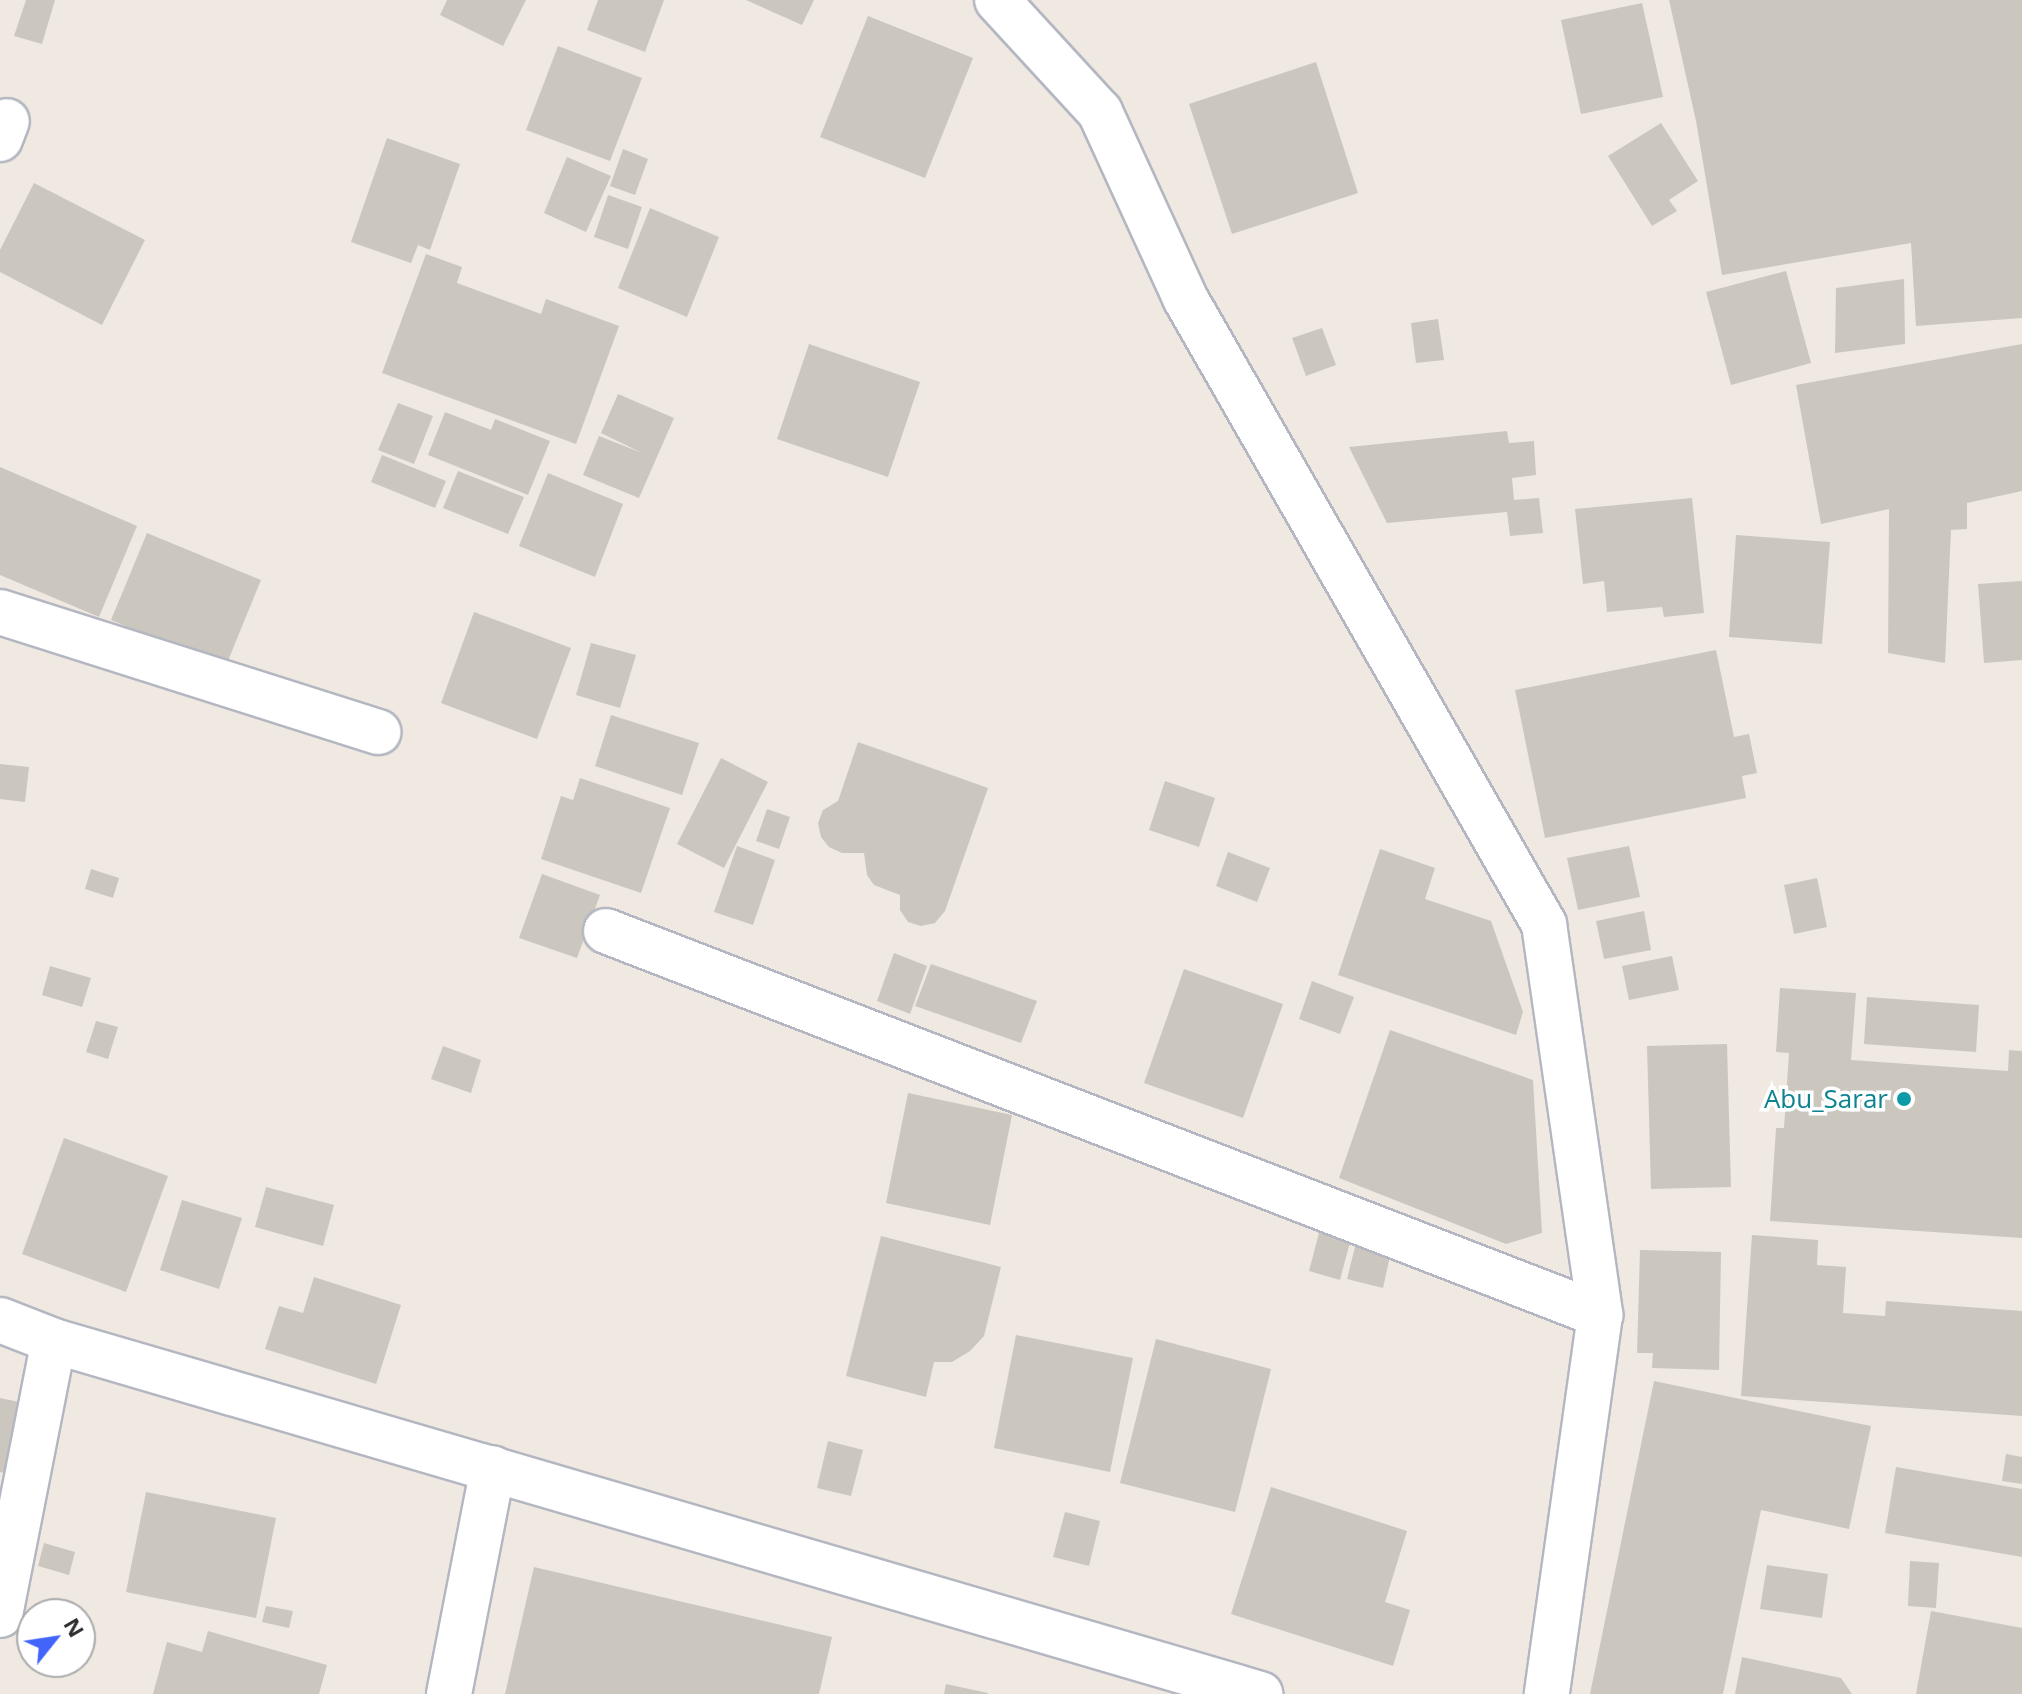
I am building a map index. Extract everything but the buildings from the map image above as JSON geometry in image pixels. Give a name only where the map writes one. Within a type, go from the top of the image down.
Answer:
[{"type":"street","points":[[997,0],[1100,112],[1185,298],[1544,924],[1600,1315],[1547,1694]]},
{"type":"street","points":[[0,612],[378,732]]},
{"type":"street","points":[[606,931],[1600,1315]]},
{"type":"street","points":[[0,1320],[54,1341],[1260,1694]]},
{"type":"street","points":[[0,1615],[54,1341]]},
{"type":"street","points":[[449,1694],[493,1468]]},
{"type":"place","name":"Abu_Sarar","points":[[1904,1099]]}]
